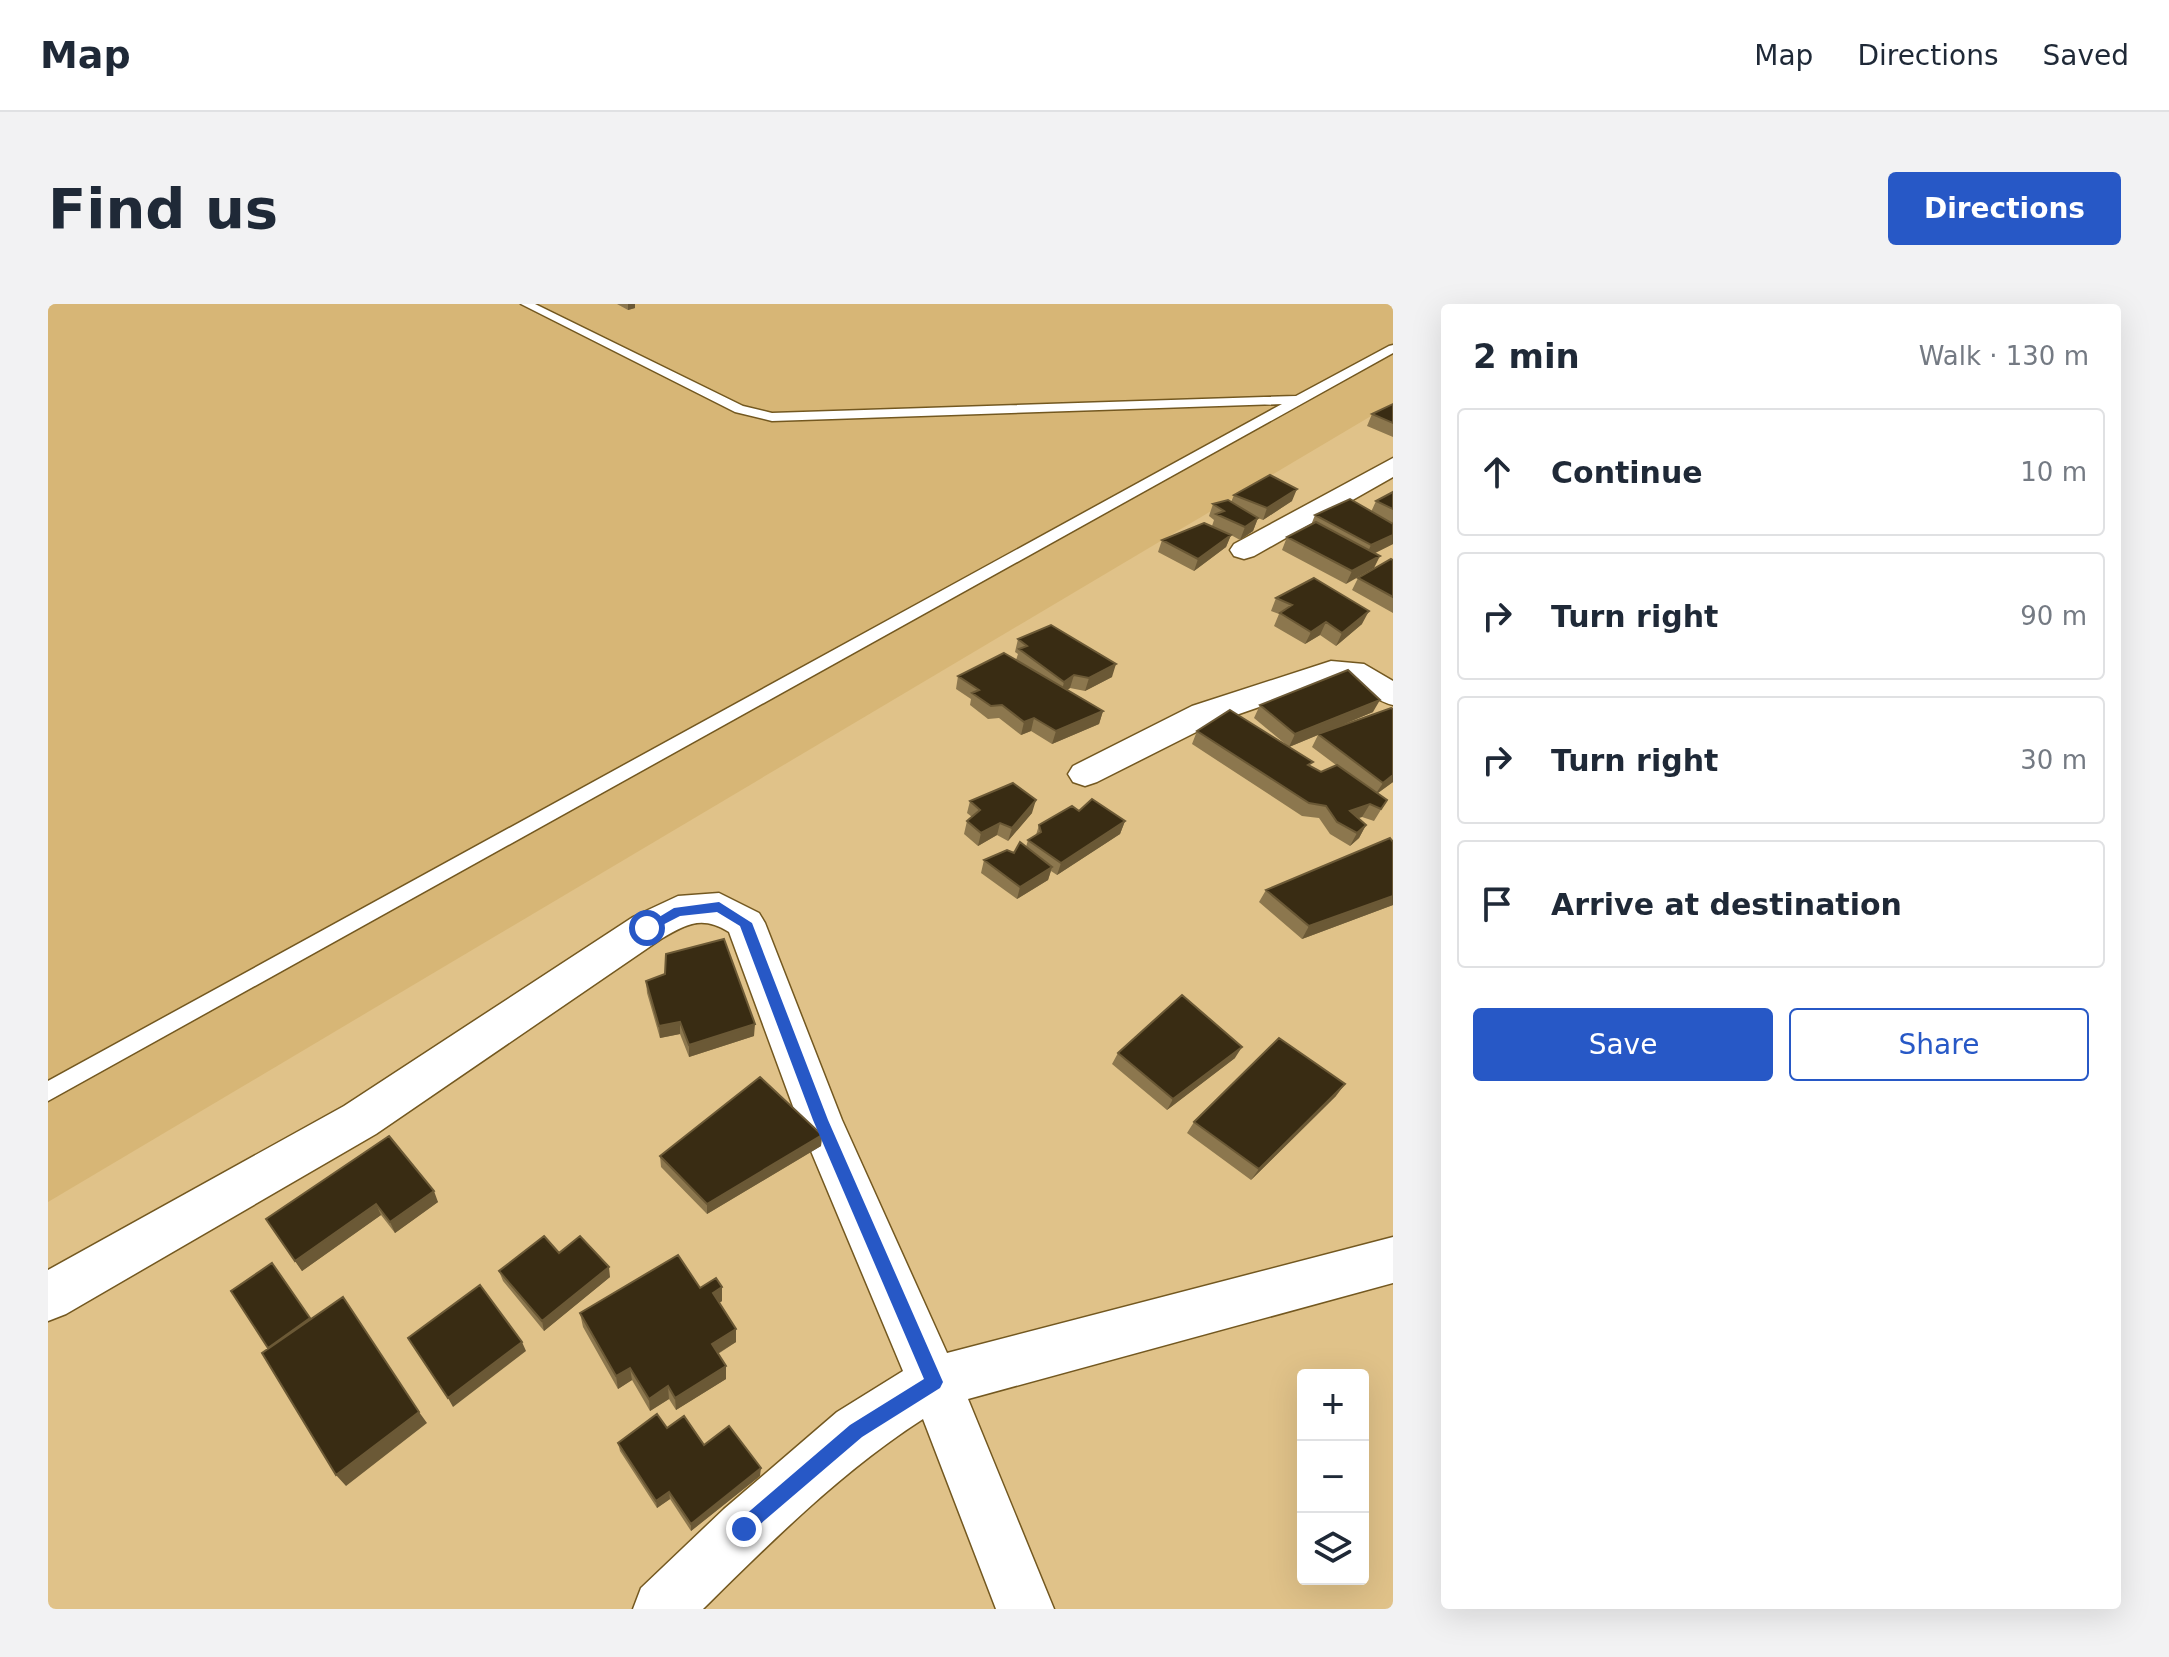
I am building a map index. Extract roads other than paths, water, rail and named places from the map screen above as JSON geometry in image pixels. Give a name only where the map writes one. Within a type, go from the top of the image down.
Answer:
[{"type":"street","points":[[1244,550],[1393,466]]},
{"type":"street","points":[[1085,774],[1204,714],[1331,671],[1353,671],[1393,695]]},
{"type":"street","points":[[48,1297],[360,1120],[647,928],[678,911],[719,907],[745,923],[820,1120],[934,1382],[1025,1609]]},
{"type":"street","points":[[662,1609],[744,1529],[856,1431],[934,1382],[1393,1260]]},
{"type":"lane","points":[[526,304],[739,409],[772,417],[1300,400]]},
{"type":"lane","points":[[48,1092],[1393,348]]}]
